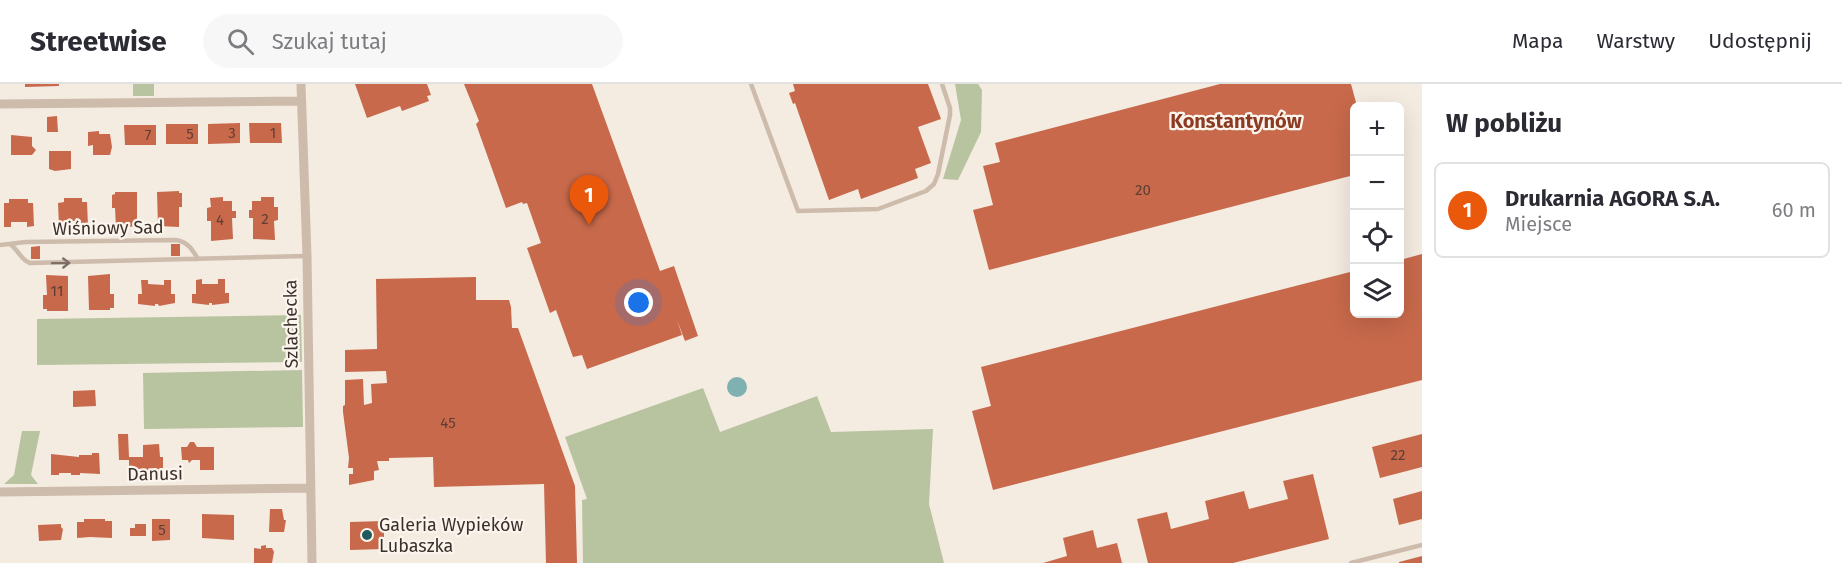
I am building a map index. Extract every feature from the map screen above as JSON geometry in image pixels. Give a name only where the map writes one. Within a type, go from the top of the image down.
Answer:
[{"type":"street","name":"Szlachecka","points":[[301,84],[307,256],[312,563]]},
{"type":"street","points":[[0,104],[302,101]]},
{"type":"street","name":"Danusi","points":[[0,492],[310,488]]},
{"type":"lane","points":[[752,84],[798,211],[878,209],[926,192],[934,184],[938,174],[950,115],[942,84]]},
{"type":"lane","name":"Wiśniowy Sad","points":[[0,245],[176,240],[183,241],[191,247],[198,259]]},
{"type":"lane","name":"Wiśniowy Sad","points":[[11,245],[22,259],[30,263],[307,256]]},
{"type":"lane","points":[[1351,563],[1422,544]]},
{"type":"green space","points":[[133,84],[154,84],[154,96],[133,96]]},
{"type":"green space","points":[[955,84],[978,84],[982,90],[981,132],[958,180],[943,179],[961,120]]},
{"type":"green space","points":[[301,315],[302,362],[37,365],[37,319]]},
{"type":"green space","points":[[302,370],[303,427],[144,429],[143,373]]},
{"type":"green space","points":[[703,388],[720,432],[817,396],[831,432],[933,429],[929,504],[944,563],[583,563],[582,500],[587,499],[565,437]]},
{"type":"green space","points":[[22,431],[40,431],[31,475],[38,484],[4,484],[14,475]]},
{"type":"water","points":[[737,377],[744,380],[747,387],[744,394],[737,397],[730,394],[727,387],[730,380]]},
{"type":"building","points":[[25,84],[59,84],[59,86],[25,87]]},
{"type":"building","points":[[355,84],[427,84],[431,95],[427,96],[429,101],[402,111],[400,106],[367,118]]},
{"type":"building","points":[[464,84],[592,84],[660,271],[674,266],[698,336],[685,341],[677,320],[682,335],[587,369],[582,355],[573,357],[556,310],[550,313],[527,248],[541,243],[527,203],[522,202],[506,208],[476,124],[479,121]]},
{"type":"building","points":[[793,84],[928,84],[941,119],[918,127],[931,163],[915,169],[918,178],[861,199],[858,189],[829,200],[795,103],[793,104],[789,93],[795,91]]},
{"type":"building","points":[[1220,84],[1351,84],[1356,102],[1350,102],[1350,176],[989,270],[973,210],[993,205],[983,166],[1000,162],[995,143]]},
{"type":"building","points":[[57,116],[58,132],[47,132],[47,117]]},
{"type":"building","points":[[240,123],[240,143],[208,144],[208,124]]},
{"type":"building","points":[[249,123],[281,123],[282,143],[250,143]]},
{"type":"building","points":[[166,124],[198,124],[198,144],[166,144]]},
{"type":"building","points":[[124,125],[156,125],[156,145],[125,145]]},
{"type":"building","points":[[99,131],[99,134],[110,134],[112,147],[110,155],[93,155],[93,145],[88,146],[88,132]]},
{"type":"building","points":[[11,135],[32,137],[32,146],[36,150],[32,155],[11,155]]},
{"type":"building","points":[[49,151],[71,151],[71,169],[55,171],[49,169]]},
{"type":"building","points":[[179,191],[182,193],[182,207],[179,207],[179,227],[158,226],[157,192]]},
{"type":"building","points":[[115,192],[137,192],[137,226],[116,228],[115,208],[112,208],[112,195]]},
{"type":"building","points":[[223,197],[223,201],[232,201],[232,211],[236,211],[236,218],[232,218],[233,239],[211,241],[211,221],[207,221],[207,208],[211,207],[210,198]]},
{"type":"building","points":[[261,197],[274,197],[274,207],[278,207],[278,220],[274,221],[275,240],[253,239],[253,218],[249,218],[249,210],[252,210],[252,201],[261,201]]},
{"type":"building","points":[[64,198],[82,198],[82,202],[87,202],[88,226],[81,226],[81,221],[65,221],[65,226],[59,226],[58,203],[64,202]]},
{"type":"building","points":[[9,199],[28,199],[28,203],[33,203],[34,226],[27,227],[27,222],[11,222],[11,227],[4,227],[4,203],[9,203]]},
{"type":"building","points":[[171,244],[180,244],[180,256],[171,256]]},
{"type":"building","points":[[40,246],[40,259],[31,259],[31,247]]},
{"type":"building","points":[[1422,254],[1422,380],[993,490],[972,411],[991,406],[981,367],[1350,272],[1350,318],[1404,318],[1404,259]]},
{"type":"building","points":[[110,274],[110,294],[114,294],[114,308],[89,310],[88,276]]},
{"type":"building","points":[[46,275],[68,276],[68,311],[43,309],[43,295],[47,295]]},
{"type":"building","points":[[476,277],[476,300],[509,300],[512,328],[518,328],[575,486],[577,563],[546,563],[544,484],[434,487],[433,457],[389,458],[389,461],[377,461],[379,470],[374,471],[374,480],[349,485],[349,474],[353,474],[353,468],[348,468],[349,458],[343,412],[345,380],[363,379],[364,405],[372,403],[371,384],[387,383],[386,371],[345,372],[345,350],[377,349],[376,279]]},
{"type":"building","points":[[202,279],[202,284],[218,284],[218,279],[225,279],[225,293],[229,293],[229,303],[212,305],[209,303],[209,305],[192,303],[192,294],[196,294],[196,280]]},
{"type":"building","points":[[141,280],[148,280],[148,284],[164,285],[164,280],[171,280],[171,294],[175,294],[175,303],[159,306],[158,304],[155,306],[138,304],[138,294],[142,294]]},
{"type":"building","points":[[95,390],[96,406],[73,407],[73,391]]},
{"type":"building","points":[[118,434],[128,434],[129,457],[143,457],[143,445],[159,444],[160,457],[163,457],[163,468],[160,468],[160,474],[146,474],[146,469],[129,469],[129,460],[119,460]]},
{"type":"building","points":[[1422,434],[1422,467],[1380,478],[1372,447]]},
{"type":"building","points":[[190,442],[194,442],[197,447],[214,447],[214,470],[200,470],[200,460],[192,460],[189,463],[188,460],[182,460],[181,447],[187,447]]},
{"type":"building","points":[[92,453],[99,453],[100,474],[59,473],[59,475],[51,475],[51,454],[79,457],[79,455],[92,455]]},
{"type":"building","points":[[1313,474],[1329,539],[1233,563],[1148,563],[1137,519],[1167,512],[1171,529],[1209,519],[1205,501],[1244,491],[1249,509],[1288,499],[1283,481]]},
{"type":"building","points":[[1422,491],[1422,519],[1399,525],[1393,499]]},
{"type":"building","points":[[270,509],[282,509],[284,520],[286,520],[284,532],[269,532]]},
{"type":"building","points":[[202,514],[234,515],[234,540],[202,538]]},
{"type":"building","points":[[84,519],[112,521],[112,538],[77,538],[77,522],[84,522]]},
{"type":"building","points":[[152,519],[170,519],[170,540],[152,541]]},
{"type":"building","points":[[384,521],[384,549],[350,550],[350,522]]},
{"type":"building","points":[[61,524],[63,529],[61,540],[39,541],[38,525]]},
{"type":"building","points":[[135,524],[146,524],[146,536],[130,536],[130,528],[135,528]]},
{"type":"building","points":[[1093,530],[1097,548],[1117,543],[1122,563],[1043,563],[1067,556],[1063,538]]},
{"type":"building","points":[[266,545],[266,548],[272,548],[274,552],[272,563],[254,563],[254,548],[261,549],[261,546]]},
{"type":"building","points":[[1422,556],[1422,563],[1399,563],[1399,562]]},
{"type":"place","name":"Drukarnia AGORA S.A.","points":[[589,225]]},
{"type":"place","name":"Galeria Wypieków Lubaszka","points":[[367,535]]},
{"type":"district","name":"Konstantynów","points":[[1236,121]]}]
